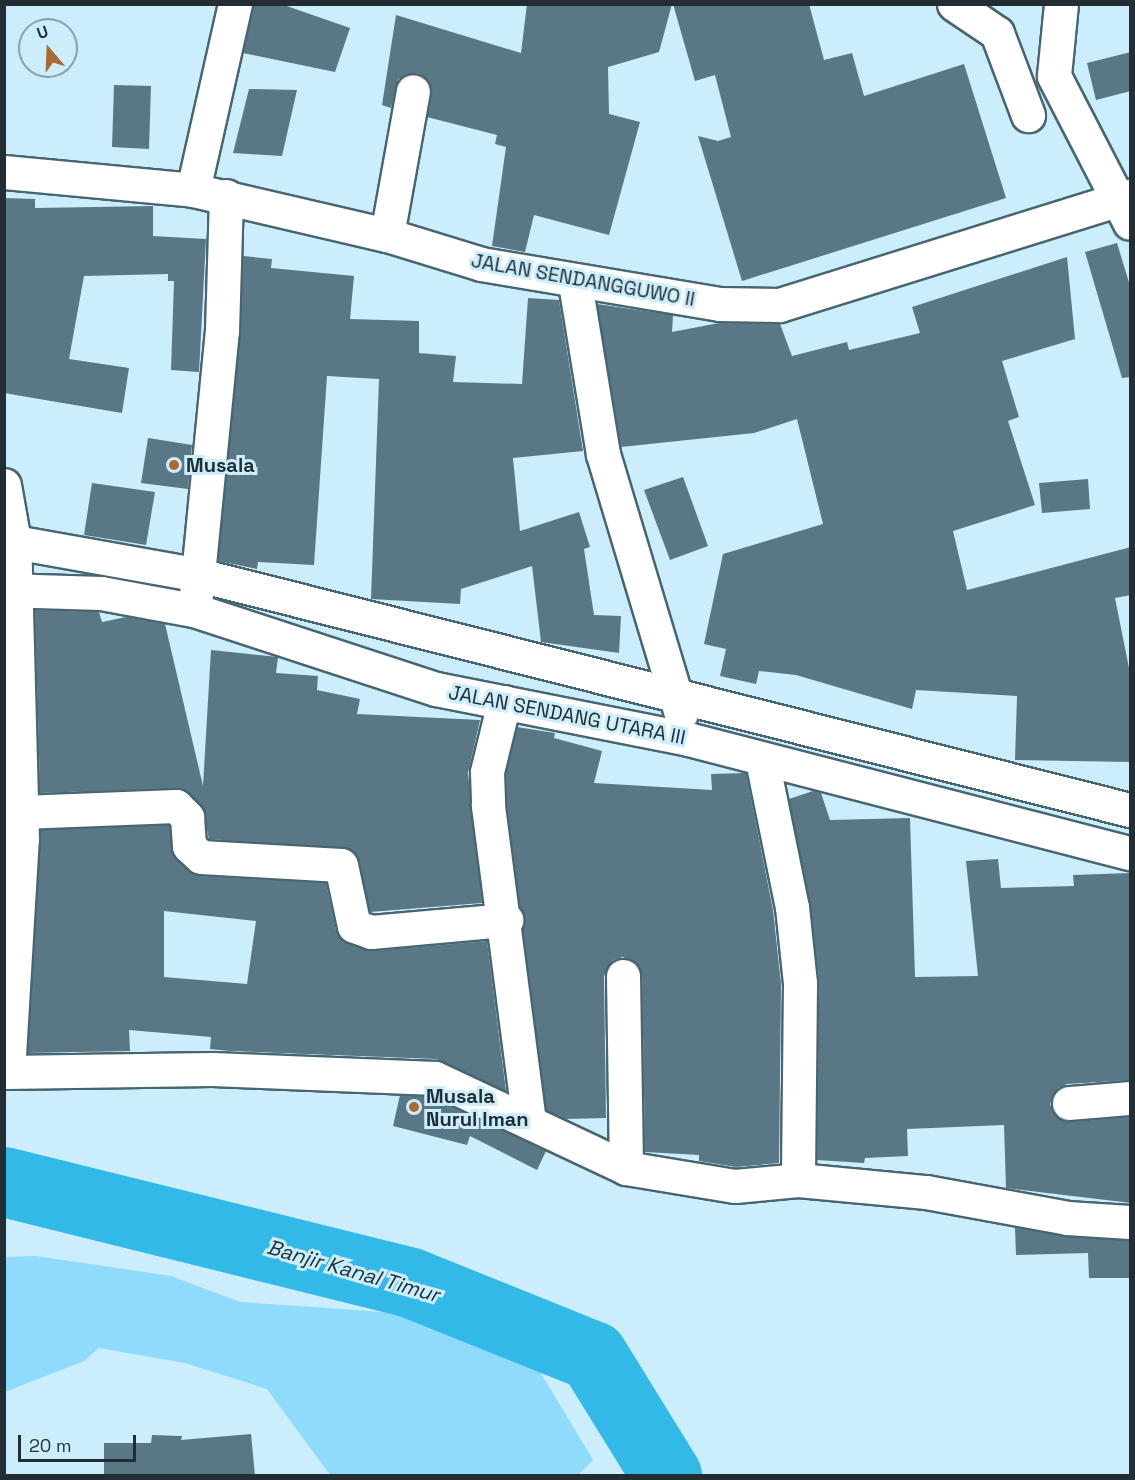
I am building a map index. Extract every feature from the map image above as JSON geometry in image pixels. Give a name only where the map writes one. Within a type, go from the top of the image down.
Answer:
[{"type":"street","points":[[193,190],[235,4]]},
{"type":"street","points":[[954,4],[997,33],[1028,116]]},
{"type":"street","points":[[1061,4],[1054,76],[1127,206]]},
{"type":"street","points":[[387,236],[413,91]]},
{"type":"street","name":"JALAN SENDANGGUWO II","points":[[4,172],[193,190],[226,196],[387,236],[481,264],[575,283],[720,304],[779,304],[1127,206]]},
{"type":"street","points":[[194,610],[222,331],[226,196]]},
{"type":"street","points":[[575,283],[603,454],[688,740]]},
{"type":"street","points":[[4,485],[14,542],[9,589],[21,812],[6,1072],[212,1069],[435,1078],[626,1168],[735,1186],[798,1180],[1131,1222]]},
{"type":"street","points":[[14,542],[199,575],[677,698],[1131,810]]},
{"type":"street","name":"JALAN SENDANG UTARA III","points":[[9,589],[101,593],[194,610],[436,689],[688,740],[1131,853]]},
{"type":"street","points":[[504,702],[487,772],[529,1121]]},
{"type":"street","points":[[762,760],[792,907],[800,983],[798,1180]]},
{"type":"street","points":[[21,812],[176,806],[187,817],[189,846],[201,857],[337,862],[345,871],[354,926],[371,932],[506,920]]},
{"type":"street","points":[[623,976],[626,1168]]},
{"type":"street","points":[[1069,1103],[1131,1098]]},
{"type":"shaded area","points":[[36,1256],[171,1276],[240,1302],[482,1319],[513,1338],[536,1365],[593,1460],[578,1475],[330,1475],[267,1389],[185,1363],[99,1348],[84,1361],[5,1392],[5,1257]]},
{"type":"building","points":[[253,4],[281,4],[350,28],[335,72],[243,53]]},
{"type":"building","points":[[527,4],[672,4],[659,52],[608,67],[609,114],[640,122],[609,235],[534,215],[525,252],[492,246],[506,147],[495,144],[497,135],[427,117],[431,85],[417,73],[398,79],[391,108],[382,105],[396,15],[521,53]]},
{"type":"building","points":[[673,4],[809,4],[824,60],[852,53],[864,96],[964,64],[1006,198],[742,281],[698,136],[718,141],[731,137],[715,75],[695,81]]},
{"type":"building","points":[[1131,52],[1131,91],[1096,100],[1087,63]]},
{"type":"building","points":[[114,85],[151,86],[149,149],[112,147]]},
{"type":"building","points":[[249,89],[297,90],[282,156],[233,153]]},
{"type":"building","points":[[4,198],[35,199],[35,208],[153,206],[153,236],[206,239],[199,372],[171,370],[174,281],[168,281],[168,274],[84,276],[69,359],[129,368],[122,413],[4,393]]},
{"type":"building","points":[[1117,243],[1131,289],[1131,377],[1122,378],[1085,252]]},
{"type":"building","points":[[243,256],[272,259],[271,268],[354,276],[350,319],[419,321],[419,353],[456,356],[453,382],[522,384],[528,298],[559,300],[583,451],[513,458],[520,531],[579,512],[590,547],[584,549],[594,615],[621,616],[619,653],[541,642],[532,566],[461,589],[460,604],[371,599],[379,379],[327,376],[314,565],[258,562],[257,569],[218,561]]},
{"type":"building","points":[[1067,257],[1075,339],[1002,361],[1019,417],[1008,421],[1035,505],[953,531],[967,590],[1131,547],[1131,595],[1115,598],[1131,678],[1131,762],[1015,760],[1017,696],[916,690],[912,709],[796,675],[759,671],[756,684],[720,676],[726,649],[704,644],[723,554],[823,524],[797,419],[754,433],[621,447],[597,304],[673,315],[672,332],[719,323],[780,324],[792,356],[847,342],[849,350],[920,333],[912,307]]},
{"type":"building","name":"Musala","points":[[148,438],[192,445],[188,489],[141,483]]},
{"type":"building","points":[[683,477],[708,546],[670,560],[644,490]]},
{"type":"building","points":[[1088,479],[1090,509],[1042,513],[1039,483]]},
{"type":"building","points":[[92,483],[155,492],[146,545],[84,535]]},
{"type":"building","points":[[35,610],[99,612],[102,622],[126,617],[165,624],[203,786],[211,650],[278,657],[276,673],[318,676],[317,690],[360,699],[357,714],[480,720],[468,773],[482,903],[370,912],[353,850],[209,839],[201,804],[182,788],[40,793]]},
{"type":"building","points":[[517,727],[555,733],[554,738],[602,751],[594,783],[712,790],[711,774],[746,773],[773,910],[781,984],[779,1163],[736,1167],[699,1161],[699,1155],[645,1152],[642,976],[639,966],[623,957],[613,960],[604,976],[606,1118],[565,1119],[546,1110],[507,805],[506,774]]},
{"type":"building","points":[[813,791],[821,793],[830,820],[910,818],[915,977],[978,976],[966,861],[998,859],[1001,888],[1074,886],[1073,875],[1131,873],[1131,1080],[1067,1084],[1058,1088],[1050,1104],[1054,1114],[1070,1122],[1131,1117],[1131,1203],[1006,1188],[1004,1125],[907,1129],[908,1156],[865,1158],[864,1163],[817,1160],[819,981],[810,903],[789,799]]},
{"type":"building","points":[[169,825],[176,859],[199,876],[326,883],[336,930],[348,944],[373,951],[487,941],[506,1091],[436,1059],[230,1051],[210,1049],[211,1037],[129,1030],[130,1051],[28,1053],[41,830]],"holes":[[[164,911],[256,921],[247,984],[164,977]]]},
{"type":"building","points":[[400,1095],[430,1097],[546,1151],[537,1170],[470,1136],[467,1145],[393,1126]]},
{"type":"building","points":[[1015,1228],[1131,1240],[1131,1278],[1089,1278],[1088,1253],[1016,1255]]},
{"type":"building","points":[[251,1434],[255,1476],[104,1476],[104,1443],[151,1443],[152,1435],[182,1436],[181,1440]]},
{"type":"waterway","name":"Banjir Kanal Timur","points":[[4,1182],[411,1283],[593,1356],[667,1476]]},
{"type":"place","name":"Musala","points":[[174,465]]},
{"type":"place","name":"Musala Nurul Iman","points":[[414,1107]]}]
